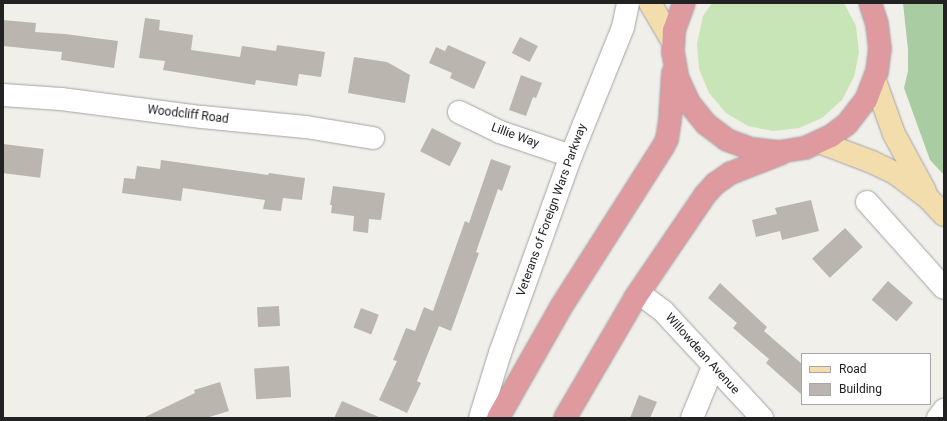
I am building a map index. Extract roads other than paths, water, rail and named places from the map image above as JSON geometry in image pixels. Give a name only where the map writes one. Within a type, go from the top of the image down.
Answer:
[{"type":"highway","points":[[498,418],[561,307],[667,139],[670,119],[677,20],[684,3]]},
{"type":"highway","points":[[870,3],[879,36]]},
{"type":"highway","points":[[565,418],[639,293],[690,216],[715,184],[736,170],[787,151],[819,142],[839,131],[854,117],[866,100],[874,81],[879,62],[879,36],[884,3]]},
{"type":"highway","points":[[674,52],[678,79],[684,96],[697,114],[712,130],[727,140],[744,147],[761,151],[787,151]]},
{"type":"main road","points":[[650,3],[674,52]]},
{"type":"main road","points":[[874,81],[894,134],[928,198]]},
{"type":"main road","points":[[819,142],[884,167],[928,198],[944,215]]},
{"type":"street","name":"Veterans of Foreign Wars Parkway","points":[[480,418],[500,353],[571,156],[623,27],[628,3]]},
{"type":"street","name":"Woodcliff Road","points":[[3,95],[61,99],[202,117],[306,127],[373,138]]},
{"type":"street","name":"Lillie Way","points":[[460,112],[500,132],[571,156]]},
{"type":"street","points":[[868,202],[944,288]]},
{"type":"street","name":"Willowdean Avenue","points":[[639,293],[663,311],[712,367],[762,418]]},
{"type":"street","points":[[692,418],[712,367]]},
{"type":"street","points":[[938,418],[944,410]]}]
